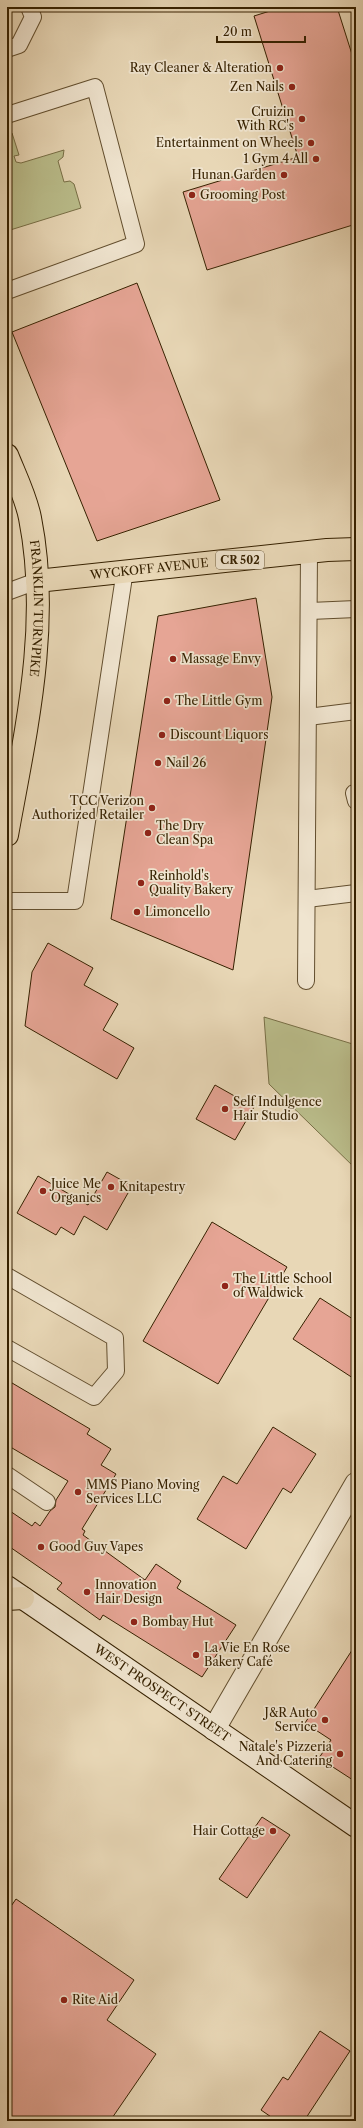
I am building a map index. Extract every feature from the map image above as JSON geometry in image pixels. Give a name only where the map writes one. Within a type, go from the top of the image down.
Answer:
[{"type":"main road","name":"FRANKLIN TURNPIKE","points":[[7,455],[30,517],[37,580],[38,626],[34,689],[7,835]]},
{"type":"main road","name":"WYCKOFF AVENUE","points":[[37,580],[309,552],[356,549]]},
{"type":"street","points":[[214,1729],[356,1484]]},
{"type":"street","name":"WEST PROSPECT STREET","points":[[12,1594],[356,1826]]},
{"type":"lane","points":[[7,49],[19,45],[33,17],[29,7]]},
{"type":"lane","points":[[7,115],[95,87],[136,244],[7,291]]},
{"type":"lane","points":[[306,981],[310,611],[309,552]]},
{"type":"lane","points":[[7,901],[76,901],[125,570]]},
{"type":"lane","points":[[7,592],[37,580]]},
{"type":"lane","points":[[310,611],[356,610]]},
{"type":"lane","points":[[308,717],[356,711]]},
{"type":"lane","points":[[307,899],[356,893]]},
{"type":"lane","points":[[7,1276],[115,1338],[116,1371],[94,1397],[7,1348]]},
{"type":"lane","points":[[7,1475],[47,1502]]},
{"type":"green space","points":[[7,131],[12,133],[19,155],[14,156],[16,162],[21,163],[64,150],[63,157],[58,161],[64,182],[70,181],[74,184],[81,208],[7,231]]},
{"type":"green space","points":[[264,1017],[356,1045],[356,1169],[269,1084]]},
{"type":"building","points":[[269,7],[337,7],[356,67],[356,224],[207,270],[183,192],[298,157],[254,16],[270,11]]},
{"type":"building","points":[[137,283],[220,500],[97,541],[12,332]]},
{"type":"building","points":[[256,598],[272,697],[233,970],[111,919],[158,616]]},
{"type":"building","points":[[48,943],[93,968],[84,985],[118,1004],[103,1030],[134,1048],[117,1079],[25,1026],[32,972]]},
{"type":"building","points":[[215,1085],[254,1107],[235,1140],[196,1119]]},
{"type":"building","points":[[107,1172],[132,1186],[107,1230],[84,1216],[74,1235],[61,1227],[56,1235],[17,1213],[38,1176],[88,1205]]},
{"type":"building","name":"The Little School of Waldwick","points":[[212,1222],[287,1267],[218,1384],[143,1341]]},
{"type":"building","points":[[320,1298],[356,1321],[356,1380],[293,1339]]},
{"type":"building","points":[[7,1380],[90,1429],[87,1434],[111,1449],[101,1465],[116,1474],[82,1529],[85,1531],[83,1535],[145,1580],[156,1564],[181,1581],[177,1588],[236,1625],[202,1677],[103,1615],[100,1620],[57,1589],[62,1583],[7,1545],[7,1509],[32,1526],[35,1522],[40,1526],[50,1511],[55,1507],[56,1500],[68,1481],[7,1445]]},
{"type":"building","points":[[273,1427],[316,1454],[291,1493],[283,1488],[246,1549],[197,1519],[223,1476],[237,1484]]},
{"type":"building","points":[[356,1644],[356,1782],[319,1758],[331,1740],[305,1723]]},
{"type":"building","points":[[262,1817],[290,1835],[247,1898],[219,1879]]},
{"type":"building","name":"Rite Aid","points":[[16,1899],[134,1980],[107,2020],[156,2054],[110,2121],[7,2121],[7,1912]]},
{"type":"building","points":[[320,2031],[350,2051],[304,2121],[277,2121],[261,2110],[283,2077],[288,2080]]},
{"type":"place","name":"Ray Cleaner & Alteration","points":[[280,68]]},
{"type":"place","name":"Zen Nails","points":[[292,87]]},
{"type":"place","name":"Cruizin With RC's","points":[[302,119]]},
{"type":"place","name":"Entertainment on Wheels","points":[[311,143]]},
{"type":"place","name":"1 Gym 4 All","points":[[316,159]]},
{"type":"place","name":"Hunan Garden","points":[[284,175]]},
{"type":"place","name":"Grooming Post","points":[[192,195]]},
{"type":"place","name":"Massage Envy","points":[[173,659]]},
{"type":"place","name":"The Little Gym","points":[[167,701]]},
{"type":"place","name":"Discount Liquors","points":[[162,735]]},
{"type":"place","name":"Nail 26","points":[[158,763]]},
{"type":"place","name":"TCC Verizon Authorized Retailer","points":[[152,808]]},
{"type":"place","name":"The Dry Clean Spa","points":[[148,833]]},
{"type":"place","name":"Reinhold's Quality Bakery","points":[[141,883]]},
{"type":"place","name":"Limoncello","points":[[137,912]]},
{"type":"place","name":"Self Indulgence Hair Studio","points":[[225,1109]]},
{"type":"place","name":"Knitapestry","points":[[111,1187]]},
{"type":"place","name":"Juice Me Organics","points":[[43,1191]]},
{"type":"place","name":"The Little School of Waldwick","points":[[225,1286]]},
{"type":"place","name":"MMS Piano Moving Services LLC","points":[[78,1492]]},
{"type":"place","name":"Good Guy Vapes","points":[[41,1547]]},
{"type":"place","name":"Innovation Hair Design","points":[[87,1592]]},
{"type":"place","name":"Bombay Hut","points":[[134,1622]]},
{"type":"place","name":"La Vie En Rose Bakery Café","points":[[196,1655]]},
{"type":"place","name":"J&R Auto Service","points":[[325,1720]]},
{"type":"place","name":"Natale's Pizzeria And Catering","points":[[340,1754]]},
{"type":"place","name":"Hair Cottage","points":[[273,1831]]},
{"type":"place","name":"Rite Aid","points":[[64,2000]]}]
